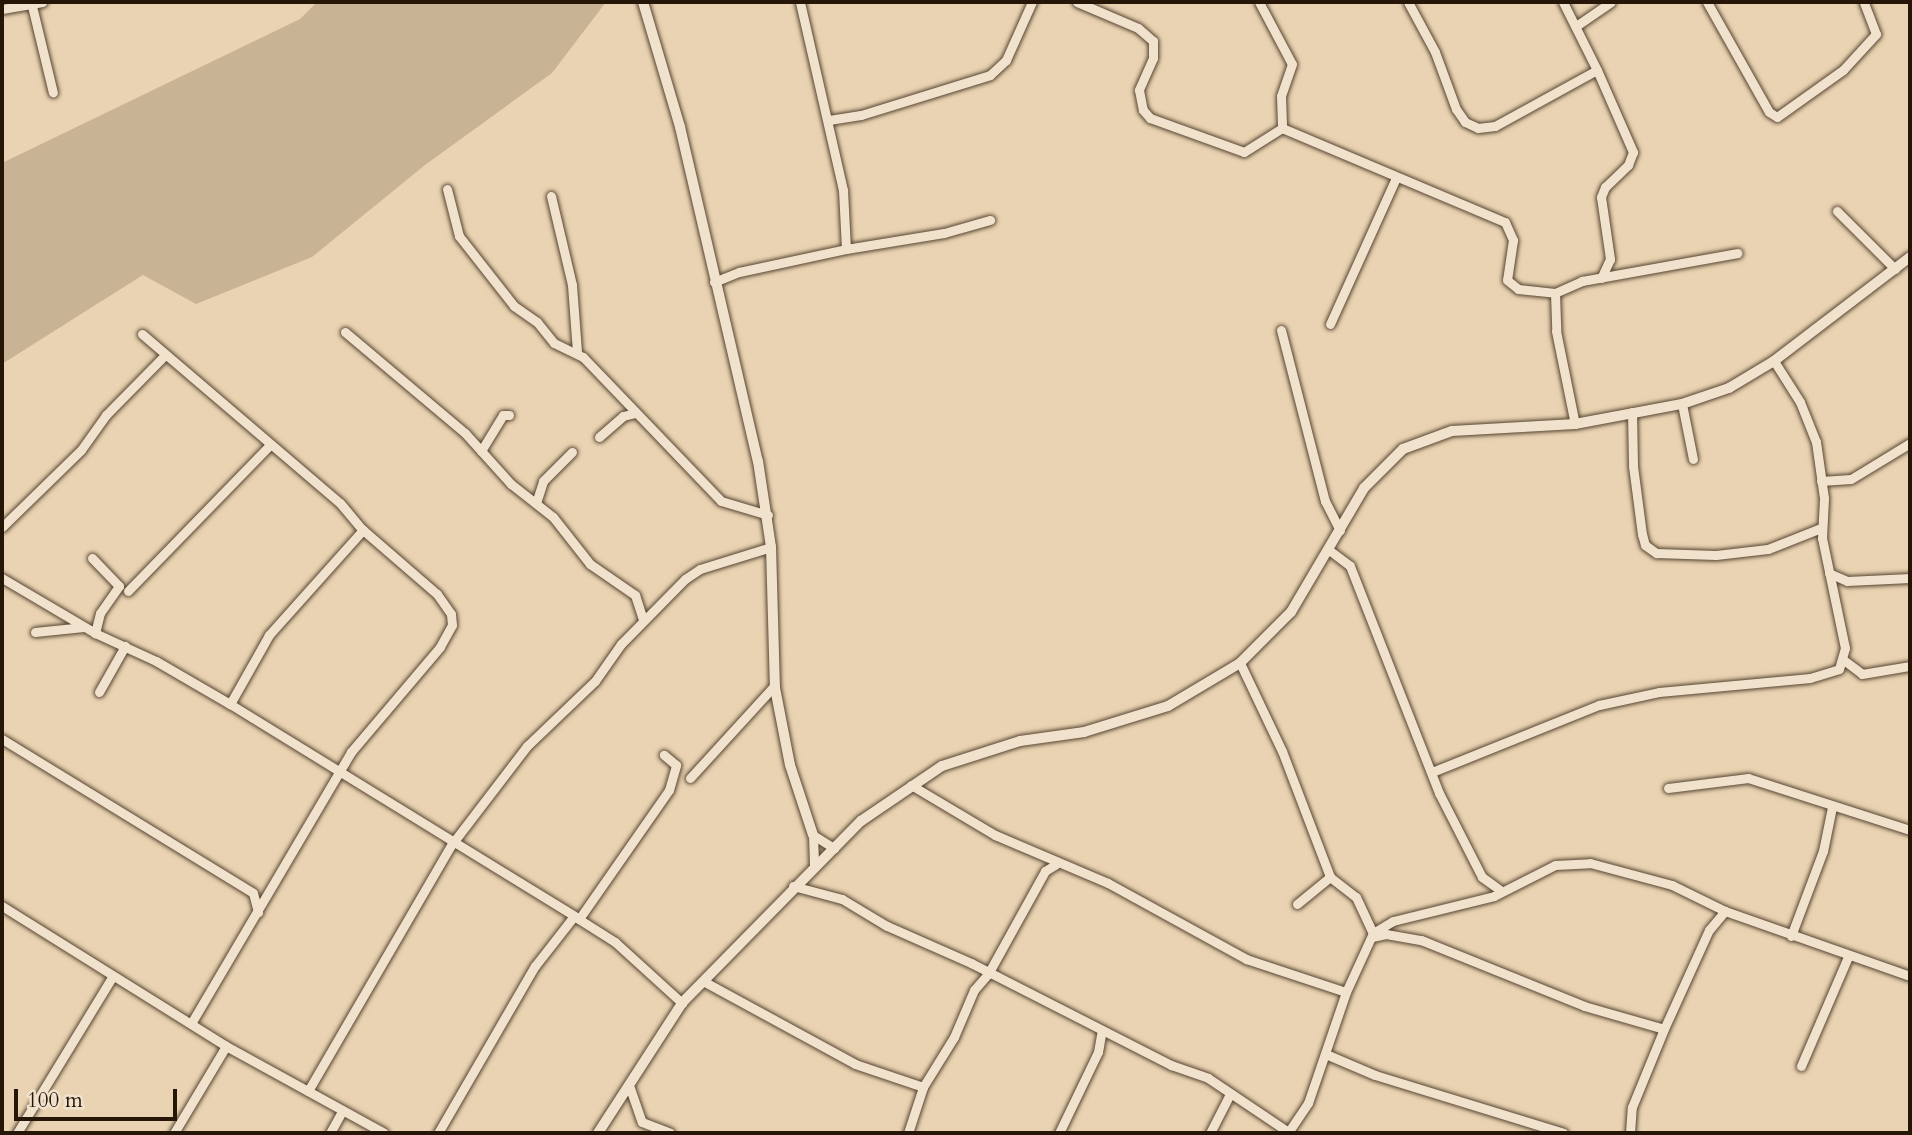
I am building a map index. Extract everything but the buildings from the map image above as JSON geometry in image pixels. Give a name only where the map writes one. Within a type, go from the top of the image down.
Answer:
[{"type":"street","points":[[2,9],[32,6],[42,2]]},
{"type":"street","points":[[643,2],[680,127],[768,515],[775,685],[790,765],[813,835],[814,864]]},
{"type":"street","points":[[800,2],[829,120],[846,214],[846,249]]},
{"type":"street","points":[[829,120],[861,116],[990,75],[1006,60],[1032,2]]},
{"type":"street","points":[[1077,2],[1138,28],[1153,41],[1153,58],[1139,90],[1143,110],[1150,118],[1244,152],[1282,128]]},
{"type":"street","points":[[1259,2],[1292,64],[1281,96],[1282,128]]},
{"type":"street","points":[[1408,2],[1435,52],[1456,108],[1465,122],[1478,128],[1495,126],[1597,70]]},
{"type":"street","points":[[1563,2],[1633,152],[1628,165],[1605,187],[1601,197],[1610,259],[1601,278]]},
{"type":"street","points":[[1576,26],[1611,2]]},
{"type":"street","points":[[1707,2],[1769,112],[1777,117],[1843,70],[1876,34],[1864,2]]},
{"type":"street","points":[[32,6],[53,93]]},
{"type":"street","points":[[1282,128],[1505,222],[1513,240],[1507,280],[1518,289],[1555,293],[1601,278],[1737,253]]},
{"type":"street","points":[[1330,324],[1396,178]]},
{"type":"street","points":[[447,189],[460,236],[507,298],[554,343],[577,351],[721,501],[768,515]]},
{"type":"street","points":[[551,196],[572,285],[577,351]]},
{"type":"street","points":[[1837,211],[1895,269]]},
{"type":"street","points":[[714,282],[739,272],[846,249],[944,233],[990,220]]},
{"type":"street","points":[[598,1133],[682,1003],[814,864],[911,785],[972,755],[1020,741],[1084,732],[1168,706],[1240,663],[1291,612],[1340,530],[1384,465],[1423,439],[1452,431],[1575,424],[1682,404],[1729,388],[1774,361],[1910,257]]},
{"type":"street","points":[[1555,293],[1556,331],[1575,424]]},
{"type":"street","points":[[1281,330],[1325,501],[1340,530]]},
{"type":"street","points":[[345,332],[481,450],[511,484],[536,503],[568,534],[590,564],[635,594],[641,605],[643,620]]},
{"type":"street","points":[[142,334],[164,356],[233,410],[269,446],[340,503],[363,530],[438,594],[451,614],[452,625],[440,646],[364,734],[192,1022]]},
{"type":"street","points":[[2,527],[81,450],[106,415],[164,356]]},
{"type":"street","points":[[1774,361],[1808,419],[1821,481],[1825,515],[1821,528],[1845,661],[1862,674],[1910,666]]},
{"type":"street","points":[[1682,404],[1693,459]]},
{"type":"street","points":[[1632,412],[1633,466],[1642,534],[1645,545],[1656,554],[1667,557],[1768,550],[1821,528]]},
{"type":"street","points":[[599,437],[623,416],[635,413]]},
{"type":"street","points":[[481,450],[503,415],[509,415]]},
{"type":"street","points":[[1821,481],[1851,479],[1910,443]]},
{"type":"street","points":[[128,591],[269,446]]},
{"type":"street","points":[[536,503],[543,481],[572,452]]},
{"type":"street","points":[[230,704],[269,635],[363,530]]},
{"type":"street","points":[[308,1091],[452,844],[527,746],[595,681],[643,620],[700,569],[771,547]]},
{"type":"street","points":[[1329,550],[1350,566],[1432,772],[1482,877],[1500,890]]},
{"type":"street","points":[[92,558],[119,586],[100,613],[95,633]]},
{"type":"street","points":[[1829,573],[1847,581],[1910,578]]},
{"type":"street","points":[[2,578],[84,627],[125,646],[230,704],[340,775],[576,918],[615,943],[682,1003]]},
{"type":"street","points":[[641,605],[654,610]]},
{"type":"street","points":[[36,632],[84,627]]},
{"type":"street","points":[[99,692],[125,646]]},
{"type":"street","points":[[1432,772],[1599,705],[1659,692],[1810,678],[1839,669],[1845,661]]},
{"type":"street","points":[[1240,663],[1282,751],[1330,877],[1356,897],[1370,937]]},
{"type":"street","points":[[690,778],[775,685]]},
{"type":"street","points":[[2,739],[253,893],[258,914]]},
{"type":"street","points":[[438,1133],[535,966],[576,918],[669,790],[676,765],[664,755]]},
{"type":"street","points":[[1668,788],[1748,778],[1910,830]]},
{"type":"street","points":[[911,785],[995,835],[1056,864],[1108,883],[1246,959],[1346,992]]},
{"type":"street","points":[[1791,936],[1823,851],[1832,807]]},
{"type":"street","points":[[813,835],[834,848]]},
{"type":"street","points":[[1041,857],[1045,871]]},
{"type":"street","points":[[793,886],[842,899],[876,920],[1102,1030],[1208,1078],[1289,1132],[1308,1103],[1328,1055],[1346,992],[1370,937],[1393,921],[1494,896],[1500,890],[1555,865],[1590,863],[1672,885],[1725,911],[1848,957],[1910,976]]},
{"type":"street","points":[[908,1133],[923,1087],[954,1037],[974,990],[988,974],[1045,871],[1056,864]]},
{"type":"street","points":[[1297,904],[1330,877]]},
{"type":"street","points":[[2,908],[192,1022],[226,1046],[384,1133]]},
{"type":"street","points":[[1630,1133],[1632,1107],[1664,1029],[1709,930],[1725,911]]},
{"type":"street","points":[[1370,937],[1386,934],[1421,940],[1584,1006],[1664,1029]]},
{"type":"street","points":[[1801,1066],[1848,957]]},
{"type":"street","points":[[17,1133],[113,976]]},
{"type":"street","points":[[703,981],[855,1064],[887,1072],[910,1085],[923,1087]]},
{"type":"street","points":[[1059,1133],[1098,1052],[1102,1030]]},
{"type":"street","points":[[174,1133],[226,1046]]},
{"type":"street","points":[[1328,1055],[1376,1075],[1563,1133]]},
{"type":"street","points":[[910,1085],[919,1102]]},
{"type":"street","points":[[630,1087],[642,1122],[664,1133]]},
{"type":"street","points":[[1210,1133],[1230,1094]]},
{"type":"street","points":[[330,1133],[342,1111]]},
{"type":"shaded area","points":[[317,2],[606,2],[552,73],[425,165],[312,257],[196,304],[143,275],[2,364],[2,163],[300,19]]}]
